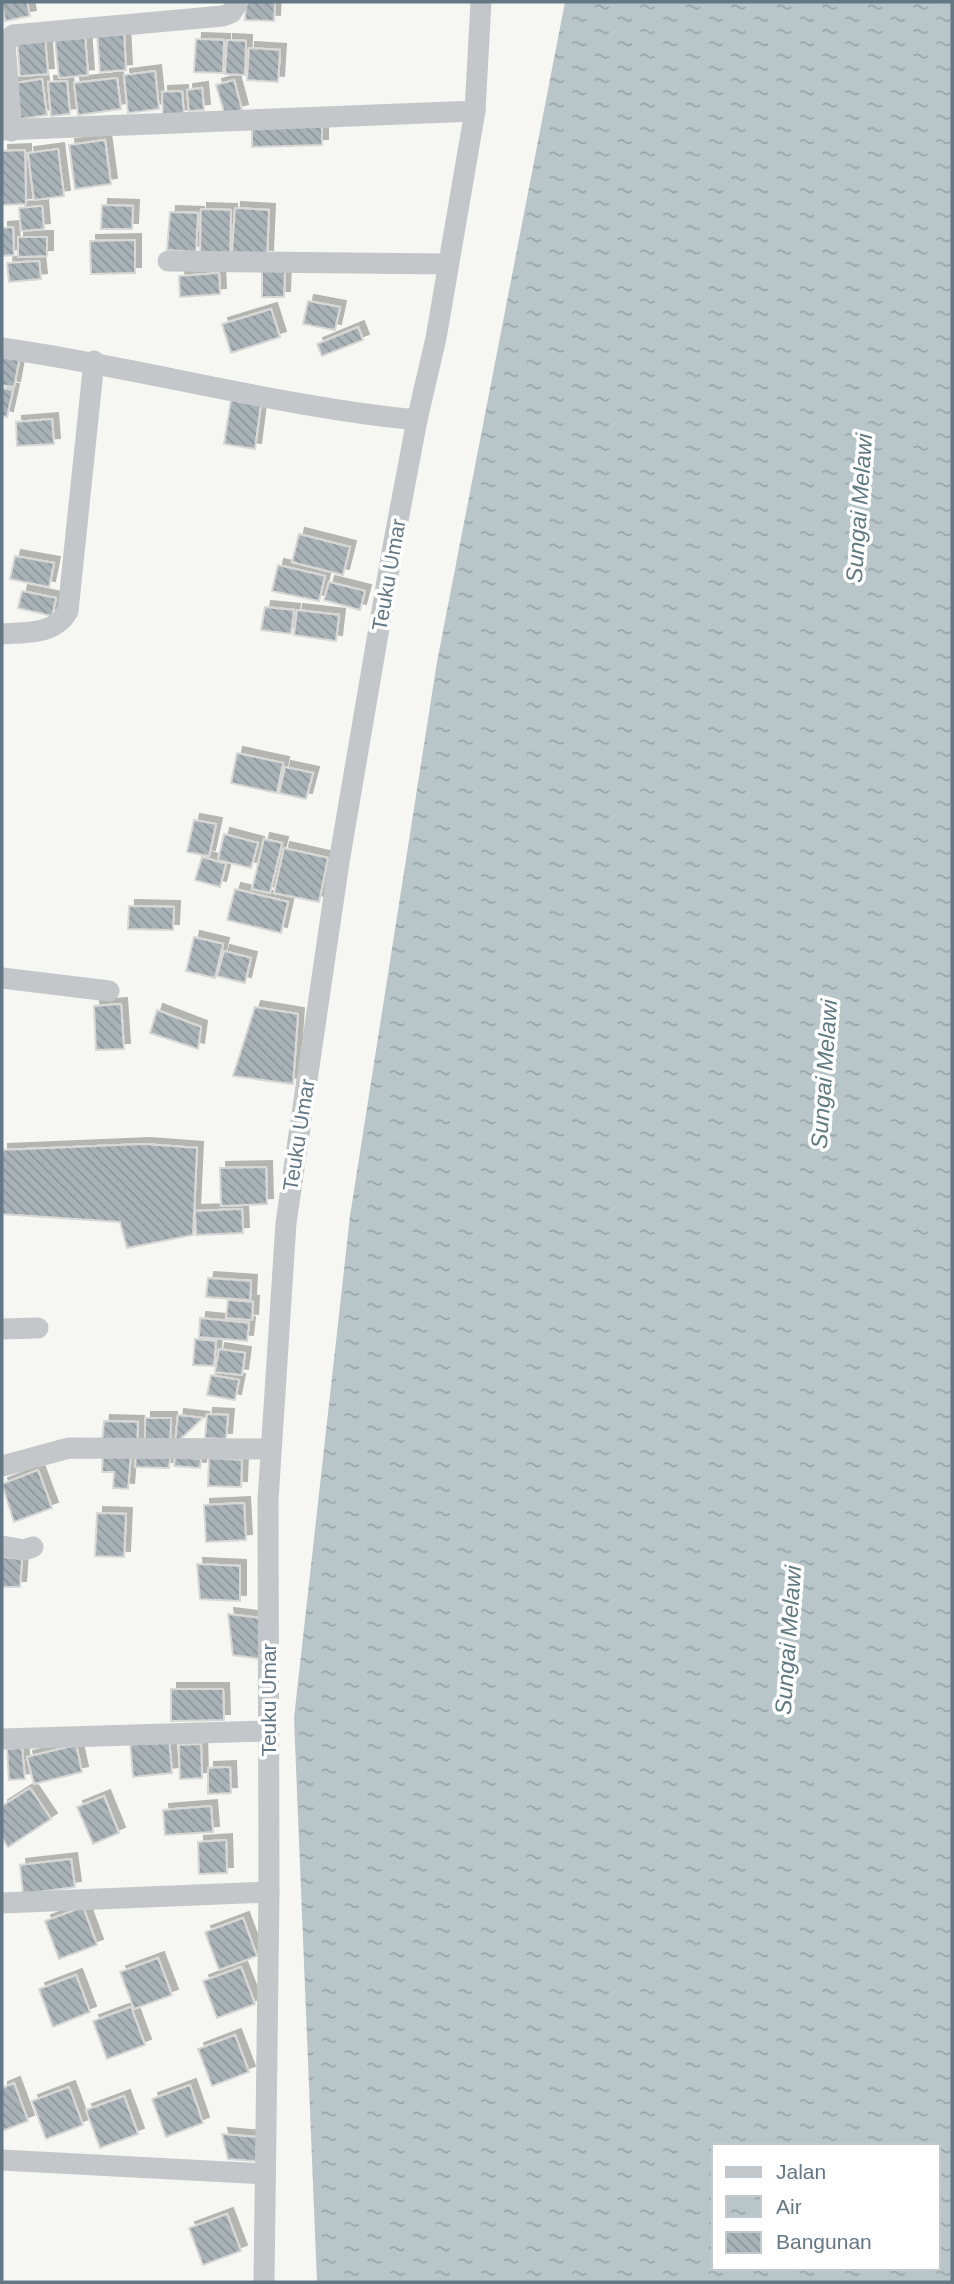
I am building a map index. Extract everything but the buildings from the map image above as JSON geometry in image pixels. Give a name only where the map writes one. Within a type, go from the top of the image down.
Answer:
[{"type":"street","points":[[238,2],[231,13],[223,16],[13,35],[5,44],[7,130],[475,111]]},
{"type":"street","name":"Teuku Umar","points":[[264,2282],[271,1449],[286,1223],[338,862],[417,420],[436,338],[475,111],[481,2]]},
{"type":"street","points":[[168,261],[448,264]]},
{"type":"street","points":[[2,348],[94,361],[315,408],[417,420]]},
{"type":"street","points":[[2,634],[49,629],[63,620],[68,611],[94,361]]},
{"type":"street","points":[[2,978],[110,991]]},
{"type":"street","points":[[2,1329],[38,1328]]},
{"type":"street","points":[[2,1466],[69,1448],[271,1449]]},
{"type":"street","points":[[2,1546],[24,1550],[33,1546]]},
{"type":"street","points":[[2,1739],[268,1731]]},
{"type":"street","points":[[2,1903],[269,1892]]},
{"type":"street","points":[[2,2160],[265,2174]]},
{"type":"water","name":"Sungai Melawi","points":[[565,2],[952,2],[952,2282],[317,2282],[294,1718],[350,1216],[437,662]]}]
